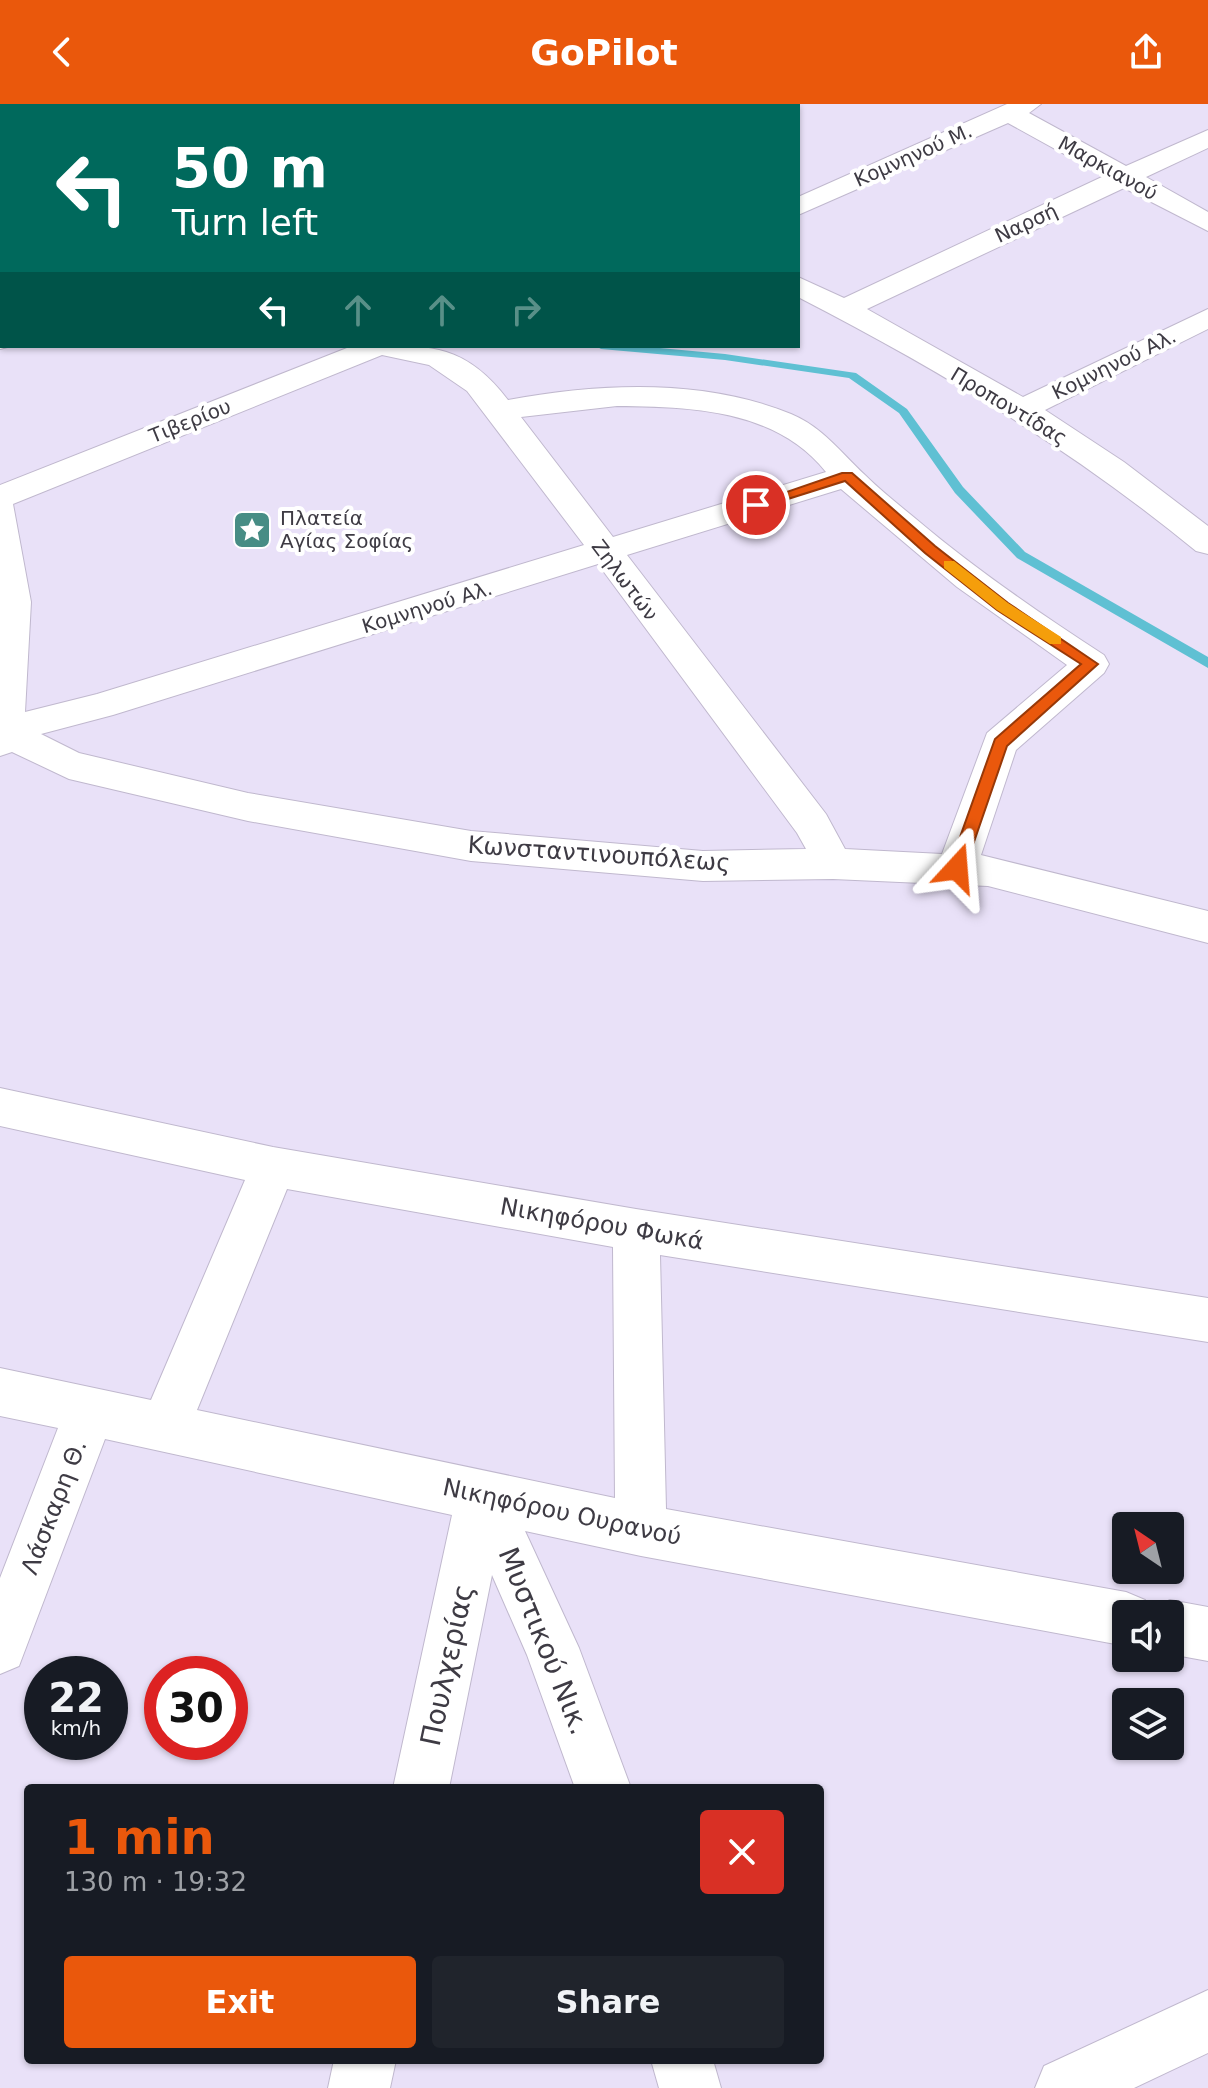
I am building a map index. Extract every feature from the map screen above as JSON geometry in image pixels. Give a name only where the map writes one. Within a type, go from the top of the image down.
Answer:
[{"type":"street","name":"Μαρκιανού","points":[[1018,108],[1123,177],[1208,223]]},
{"type":"street","name":"Κομνηνού Μ.","points":[[800,206],[1018,108]]},
{"type":"street","name":"Ναρσή","points":[[844,309],[1208,138]]},
{"type":"street","name":"Προποντίδας","points":[[800,287],[1021,410],[1176,516],[1208,543]]},
{"type":"street","name":"Κομνηνού Αλ.","points":[[1021,410],[1208,318]]},
{"type":"street","name":"Τιβερίου","points":[[0,497],[374,348]]},
{"type":"street","name":"Ζηλωτών","points":[[395,348],[420,351],[450,363],[475,379],[812,824],[833,864]]},
{"type":"street","points":[[500,411],[555,399],[632,397],[733,406],[815,440],[847,476],[930,550],[1003,607],[1091,664],[1000,743],[957,868]]},
{"type":"street","name":"Κομνηνού Αλ.","points":[[2,734],[605,553],[847,476]]},
{"type":"street","points":[[1176,516],[1208,502]]},
{"type":"street","points":[[0,510],[14,602],[2,734]]},
{"type":"street","name":"Κωνσταντινουπόλεως","points":[[2,734],[69,765],[248,807],[471,846],[703,866],[833,864],[957,868],[1030,880],[1208,927]]},
{"type":"street","name":"Νικηφόρου Φωκά","points":[[0,1107],[273,1167],[636,1230],[1208,1320]]},
{"type":"street","points":[[165,1427],[273,1167]]},
{"type":"street","points":[[636,1230],[641,1530]]},
{"type":"street","name":"Νικηφόρου Ουρανού","points":[[0,1392],[641,1530],[1112,1616]]},
{"type":"street","name":"Λάσκαρη Θ.","points":[[0,1647],[90,1411]]},
{"type":"street","name":"Πουλχερίας","points":[[422,1784],[482,1495]]},
{"type":"street","name":"Μυστικού Νικ.","points":[[482,1495],[552,1648],[602,1784]]},
{"type":"street","points":[[1184,1630],[1208,1634]]},
{"type":"street","points":[[1066,2088],[1208,2021]]},
{"type":"street","points":[[359,2088],[364,2064]]},
{"type":"street","points":[[683,2064],[690,2088]]},
{"type":"waterway","points":[[624,348],[725,357],[852,375],[903,411],[959,490],[1021,555],[1208,663]]},
{"type":"slow traffic","points":[[949,564],[1003,607],[1055,641]]},
{"type":"place","name":"Πλατεία Αγίας Σοφίας","points":[[252,530]]},
{"type":"route","points":[[756,505],[847,476],[930,550],[1003,607],[1091,664],[1000,743],[957,868]]}]
